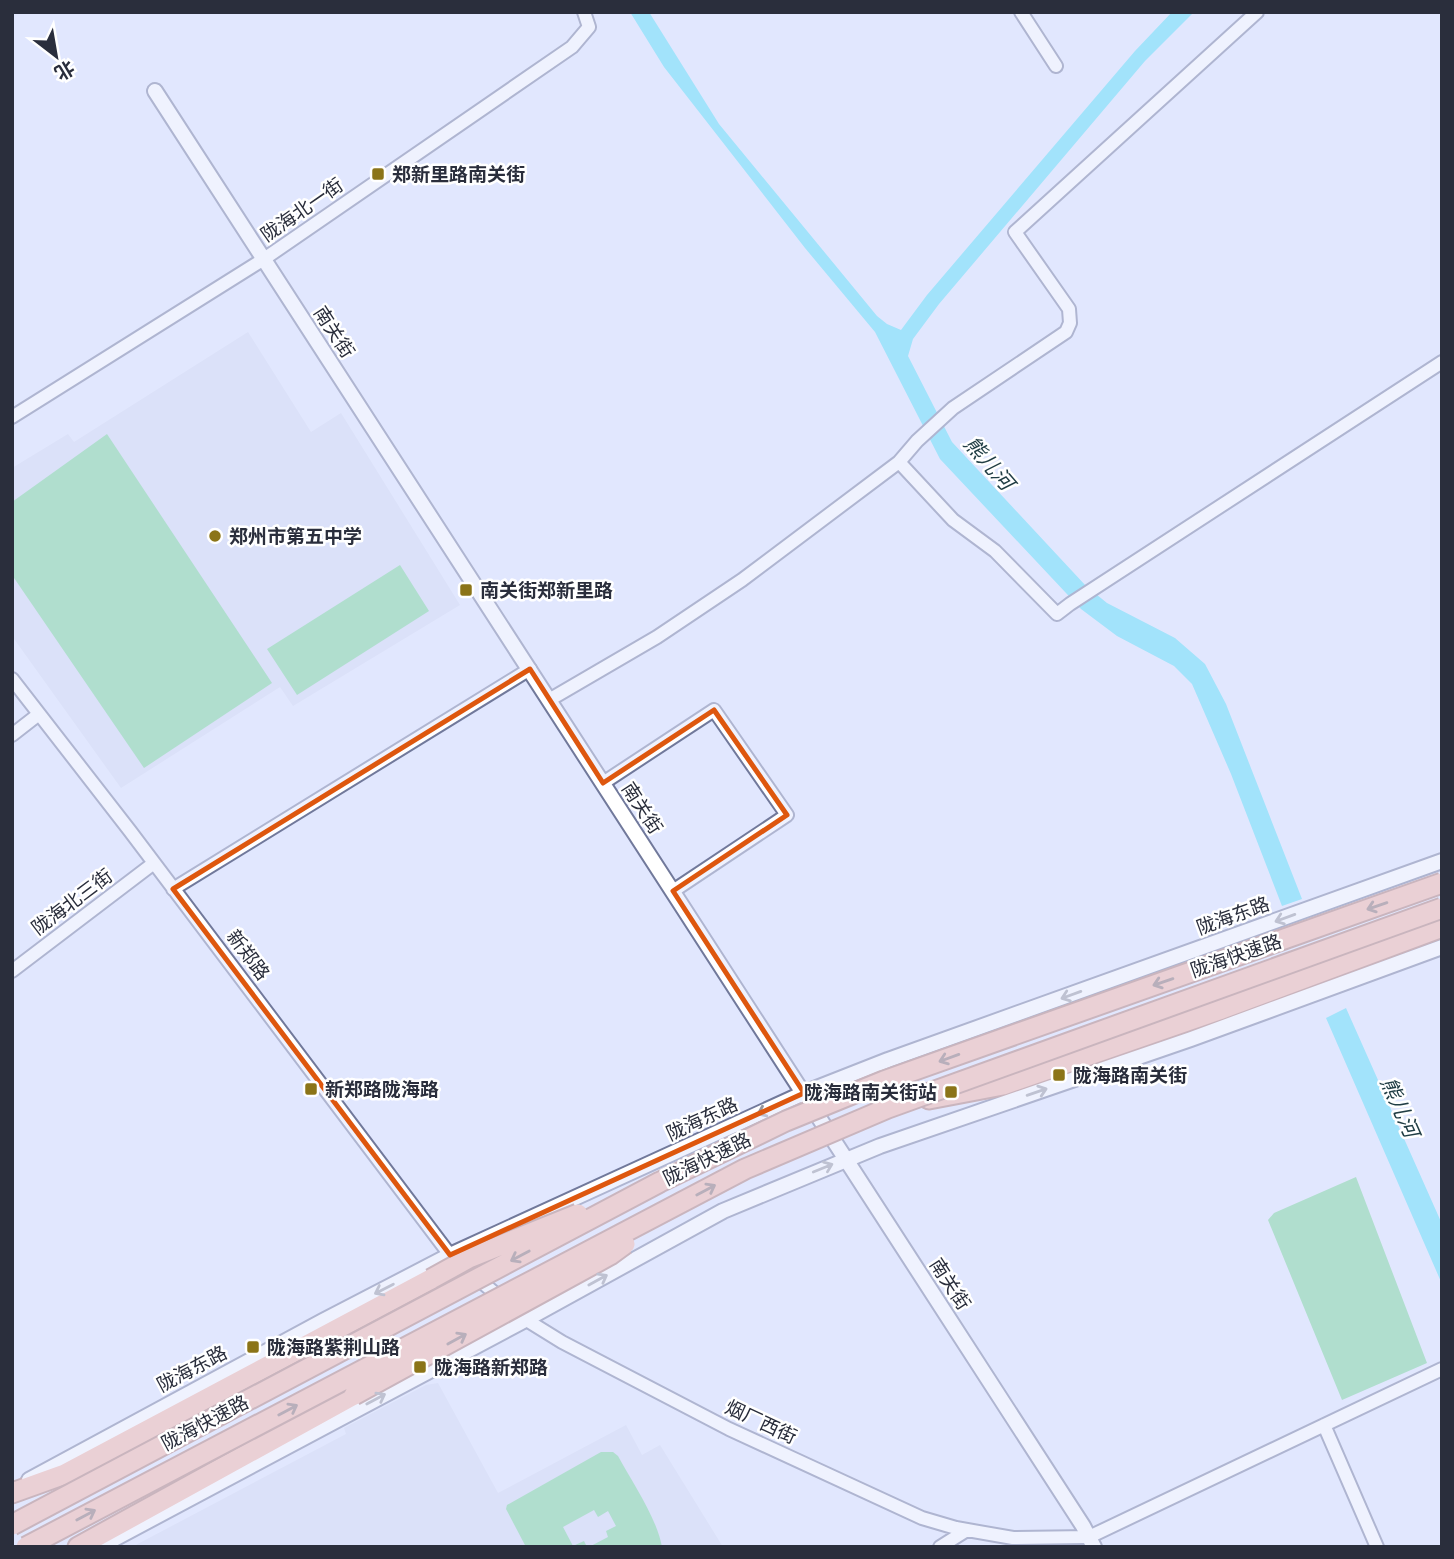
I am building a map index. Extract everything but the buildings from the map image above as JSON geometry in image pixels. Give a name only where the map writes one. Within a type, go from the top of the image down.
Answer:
[{"type":"highway","name":"陇海快速路","points":[[12,1525],[750,1137],[872,1086],[1442,883]]},
{"type":"highway","name":"陇海快速路","points":[[26,1547],[744,1169],[888,1108],[1442,908]]},
{"type":"highway","points":[[888,1108],[1003,1085],[1219,1010],[1442,927]]},
{"type":"highway","points":[[12,1491],[65,1474],[455,1259],[660,1182]]},
{"type":"highway","points":[[78,1547],[610,1255],[673,1207]]},
{"type":"street","name":"陇海北一街","points":[[12,417],[264,259],[572,47],[589,27],[584,12]]},
{"type":"street","points":[[1021,12],[1056,66]]},
{"type":"street","points":[[549,700],[657,637],[742,580],[899,462],[917,441],[953,408],[1066,332],[1070,323],[1069,309],[1015,232],[1257,12]]},
{"type":"street","name":"南关街","points":[[155,91],[1092,1542]]},
{"type":"street","points":[[899,462],[953,520],[995,551],[1057,614],[1442,362]]},
{"type":"street","points":[[173,889],[530,670]]},
{"type":"street","name":"新郑路","points":[[12,679],[455,1259]]},
{"type":"street","points":[[603,783],[714,710],[787,815],[673,891]]},
{"type":"street","points":[[12,735],[40,714]]},
{"type":"street","name":"陇海东路","points":[[12,1491],[323,1321],[804,1093],[888,1060],[1442,861]]},
{"type":"street","name":"陇海北三街","points":[[12,971],[155,863]]},
{"type":"street","points":[[99,1547],[723,1211],[847,1159],[1191,1039],[1442,947]]},
{"type":"street","name":"烟厂西街","points":[[455,1259],[525,1320],[562,1342],[729,1429],[922,1518],[1013,1538],[1092,1542]]},
{"type":"street","points":[[1092,1542],[1442,1369]]},
{"type":"street","points":[[1324,1425],[1377,1547]]},
{"type":"street","points":[[940,1547],[967,1530]]},
{"type":"highlighted area","points":[[530,669],[603,783],[714,710],[787,815],[673,891],[804,1093],[450,1255],[173,889]]},
{"type":"shaded area","name":"郑州市第五中学","points":[[248,332],[311,432],[341,413],[460,605],[293,706],[280,687],[121,788],[12,636],[12,468],[68,434],[74,442]]},
{"type":"shaded area","points":[[438,1383],[498,1493],[626,1425],[642,1455],[660,1445],[723,1547],[132,1547],[346,1434],[344,1428],[426,1385]]},
{"type":"green space","points":[[107,434],[272,683],[144,768],[12,575],[12,502]]},
{"type":"green space","points":[[400,565],[429,611],[297,695],[267,649]]},
{"type":"green space","points":[[1356,1177],[1427,1363],[1342,1400],[1268,1220],[1274,1213]]},
{"type":"green space","points":[[601,1452],[613,1452],[618,1456],[650,1512],[662,1547],[589,1547],[608,1537],[606,1531],[616,1526],[608,1511],[598,1517],[594,1510],[563,1527],[573,1546],[584,1541],[587,1547],[526,1547],[506,1509],[507,1505]]},
{"type":"water","points":[[630,12],[649,12],[719,124],[877,316],[901,330],[927,295],[1135,51],[1172,12],[1194,12],[1145,61],[939,304],[913,339],[908,356],[952,442],[1086,586],[1107,603],[1175,638],[1205,664],[1226,704],[1302,899],[1282,906],[1231,774],[1192,684],[1174,666],[1117,636],[1081,609],[940,459],[875,332],[805,248],[664,67]]},
{"type":"water","points":[[1346,1008],[1442,1224],[1442,1284],[1326,1018]]},
{"type":"place","name":"郑新里路南关街","points":[[378,174]]},
{"type":"place","name":"郑州市第五中学","points":[[215,536]]},
{"type":"place","name":"南关街郑新里路","points":[[466,590]]},
{"type":"place","name":"陇海路南关街","points":[[1059,1075]]},
{"type":"place","name":"新郑路陇海路","points":[[311,1089]]},
{"type":"place","name":"陇海路南关街站","points":[[951,1092]]},
{"type":"place","name":"陇海路紫荆山路","points":[[253,1347]]},
{"type":"place","name":"陇海路新郑路","points":[[420,1367]]},
{"type":"water label","name":"熊儿河","points":[[989,463]]},
{"type":"water label","name":"熊儿河","points":[[1400,1107]]}]
